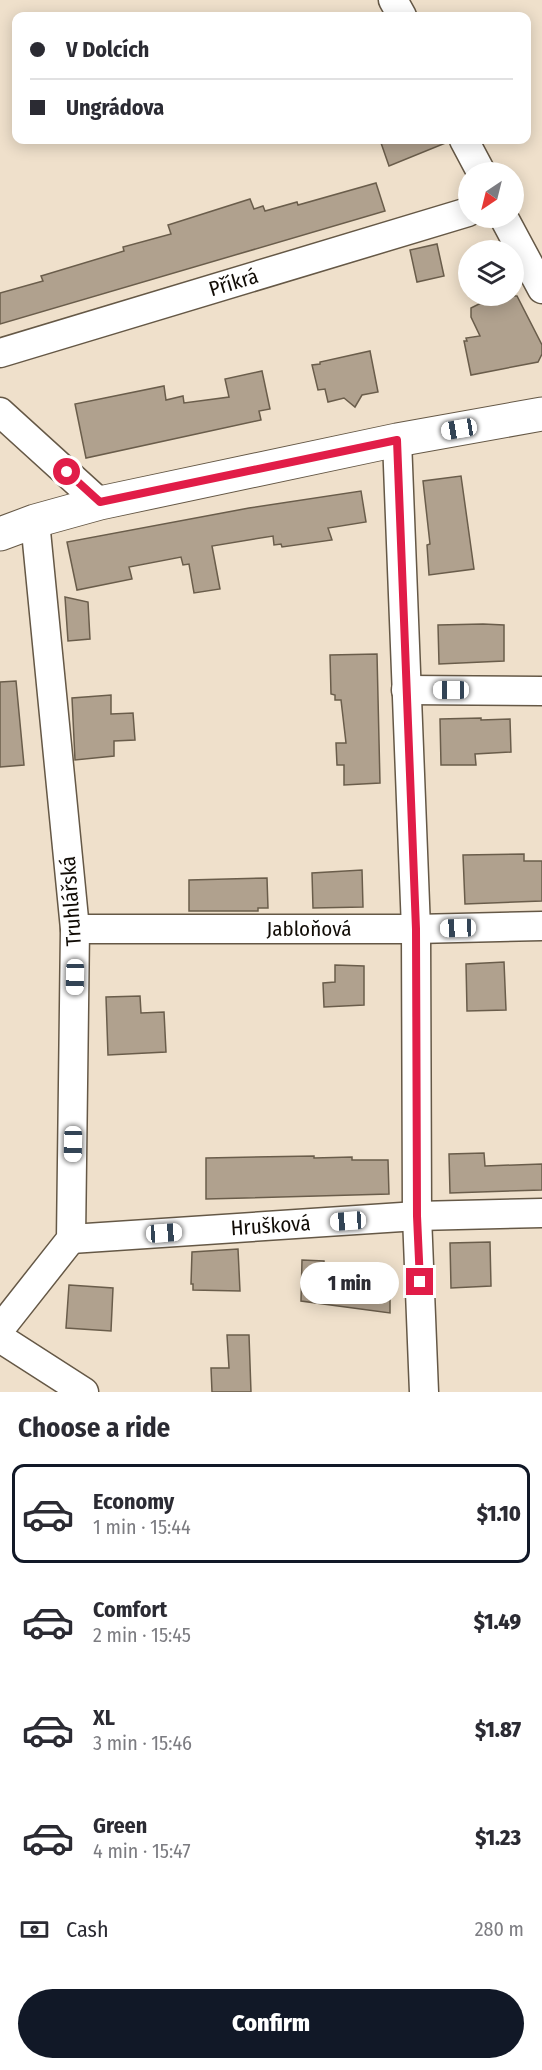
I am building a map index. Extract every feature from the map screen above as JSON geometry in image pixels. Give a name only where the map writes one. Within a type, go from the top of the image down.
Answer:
[{"type":"street","points":[[466,144],[476,162]]},
{"type":"street","name":"Příkrá","points":[[0,353],[458,215]]},
{"type":"street","points":[[509,228],[542,290]]},
{"type":"street","points":[[0,412],[100,502]]},
{"type":"street","points":[[0,534],[100,502],[397,440],[542,414]]},
{"type":"street","points":[[397,440],[416,929],[417,1216],[424,1392]]},
{"type":"street","name":"Truhlářská","points":[[35,521],[75,929],[71,1239]]},
{"type":"street","points":[[406,690],[542,691]]},
{"type":"street","name":"Jabloňová","points":[[75,929],[416,929],[542,926]]},
{"type":"street","name":"Hrušková","points":[[71,1239],[417,1216],[542,1213]]},
{"type":"street","points":[[0,1329],[71,1239]]},
{"type":"street","points":[[0,1338],[84,1392]]},
{"type":"building","points":[[381,144],[443,144],[389,166]]},
{"type":"building","points":[[376,183],[385,211],[0,324],[0,293],[43,281],[41,276],[124,251],[123,247],[171,234],[168,225],[250,199],[254,209],[263,206],[265,211],[297,202],[298,205]]},
{"type":"building","points":[[437,244],[444,276],[417,282],[410,250]]},
{"type":"building","points":[[475,306],[522,306],[542,345],[542,354],[538,362],[471,375],[464,341],[467,341],[466,338],[480,336],[471,317],[471,308]]},
{"type":"building","points":[[370,351],[378,392],[362,395],[355,407],[344,398],[328,402],[325,389],[318,390],[312,365]]},
{"type":"building","points":[[262,371],[270,409],[259,411],[261,420],[86,458],[75,404],[164,386],[166,400],[183,396],[184,403],[229,397],[225,379]]},
{"type":"building","points":[[461,476],[474,569],[429,575],[427,545],[430,544],[423,481]]},
{"type":"building","points":[[361,491],[366,522],[328,528],[332,540],[282,547],[281,544],[274,545],[273,536],[212,546],[220,589],[194,593],[189,564],[183,565],[181,557],[129,567],[132,579],[77,590],[67,542],[249,508]]},
{"type":"building","points":[[65,597],[88,602],[90,639],[68,641]]},
{"type":"building","points":[[438,625],[504,625],[504,661],[439,664]]},
{"type":"building","points":[[377,654],[380,783],[344,785],[344,765],[337,765],[336,743],[346,743],[341,700],[335,700],[335,695],[331,694],[330,655]]},
{"type":"building","points":[[16,681],[24,765],[0,767],[0,682]]},
{"type":"building","points":[[111,695],[111,714],[133,713],[135,740],[114,741],[114,756],[75,760],[72,698]]},
{"type":"building","points":[[481,718],[481,720],[510,719],[511,752],[475,754],[476,765],[441,765],[440,719]]},
{"type":"building","points":[[524,854],[524,861],[542,861],[542,901],[465,904],[463,855]]},
{"type":"building","points":[[362,870],[363,907],[313,908],[312,873]]},
{"type":"building","points":[[267,878],[268,908],[258,908],[258,911],[189,911],[189,880]]},
{"type":"building","points":[[504,962],[506,1010],[467,1011],[466,964]]},
{"type":"building","points":[[335,965],[364,966],[364,1005],[324,1007],[323,983],[335,982]]},
{"type":"building","points":[[140,996],[141,1013],[164,1012],[166,1052],[108,1055],[106,997]]},
{"type":"building","points":[[484,1153],[485,1166],[542,1164],[542,1190],[450,1193],[449,1154]]},
{"type":"building","points":[[314,1156],[314,1158],[352,1157],[352,1160],[388,1160],[389,1194],[206,1199],[206,1158]]},
{"type":"building","points":[[490,1242],[491,1286],[451,1288],[450,1243]]},
{"type":"building","points":[[238,1249],[240,1291],[193,1290],[193,1284],[191,1284],[192,1252]]},
{"type":"building","points":[[302,1260],[324,1261],[324,1271],[368,1270],[373,1276],[390,1276],[390,1313],[301,1301]]},
{"type":"building","points":[[69,1285],[113,1288],[111,1331],[66,1328]]},
{"type":"building","points":[[227,1335],[249,1335],[251,1392],[212,1392],[211,1368],[229,1368]]},
{"type":"route","points":[[67,472],[100,502],[397,440],[416,929],[417,1216],[420,1282]]}]
